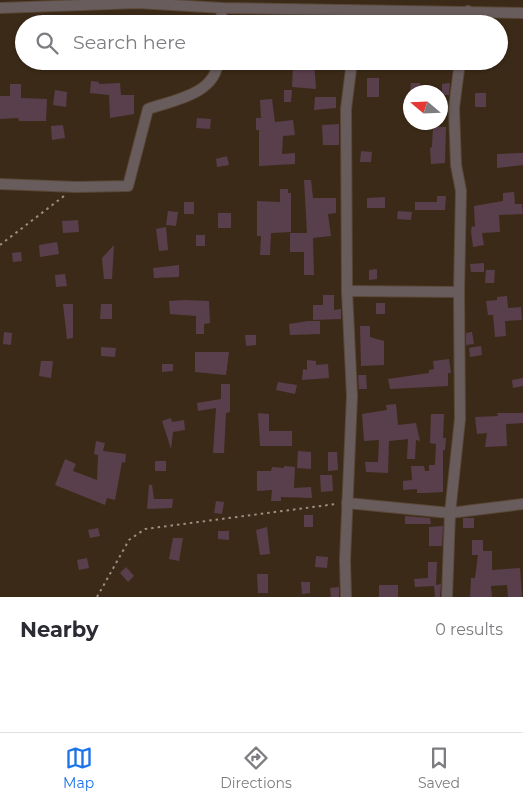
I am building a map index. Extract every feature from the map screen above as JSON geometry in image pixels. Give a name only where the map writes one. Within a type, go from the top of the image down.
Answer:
[{"type":"street","points":[[0,8],[137,2],[222,8],[247,4],[348,10],[450,5],[468,11],[523,13]]},
{"type":"street","points":[[222,8],[222,15]]},
{"type":"street","points":[[348,10],[349,15]]},
{"type":"street","points":[[467,15],[468,11]]},
{"type":"street","points":[[0,184],[76,188],[128,186],[148,109],[200,92],[218,70]]},
{"type":"street","points":[[346,597],[347,503],[352,396],[347,291],[346,109],[351,70]]},
{"type":"street","points":[[447,597],[450,513],[460,419],[459,292],[461,191],[456,165],[454,108],[459,70]]},
{"type":"street","points":[[347,291],[459,292]]},
{"type":"street","points":[[347,503],[450,513],[523,504]]},
{"type":"path","points":[[0,245],[76,188]]},
{"type":"path","points":[[97,597],[129,540],[145,529],[347,503]]},
{"type":"building","points":[[293,70],[315,70],[316,89],[292,87]]},
{"type":"building","points":[[367,78],[379,78],[379,97],[367,97]]},
{"type":"building","points":[[91,81],[99,82],[99,84],[120,83],[121,95],[134,95],[134,114],[110,118],[109,95],[90,93]]},
{"type":"building","points":[[411,83],[420,83],[420,85],[411,85]]},
{"type":"building","points":[[450,83],[449,95],[448,85],[442,84]]},
{"type":"building","points":[[10,84],[21,84],[21,98],[47,99],[46,121],[19,121],[18,118],[0,119],[0,96],[10,96]]},
{"type":"building","points":[[55,90],[67,92],[66,107],[53,105]]},
{"type":"building","points":[[284,90],[292,90],[291,102],[284,102]]},
{"type":"building","points":[[475,93],[486,93],[486,107],[475,107]]},
{"type":"building","points":[[315,97],[336,97],[336,108],[314,110]]},
{"type":"building","points":[[272,99],[275,122],[293,120],[295,135],[283,136],[282,154],[295,153],[295,164],[259,166],[259,130],[256,130],[256,118],[261,118],[260,100]]},
{"type":"building","points":[[197,118],[211,119],[210,129],[196,128]]},
{"type":"building","points":[[339,124],[339,145],[323,145],[322,125]]},
{"type":"building","points":[[63,125],[65,138],[52,140],[51,126]]},
{"type":"building","points":[[433,130],[446,130],[445,163],[431,164],[430,148],[432,147]]},
{"type":"building","points":[[361,151],[372,152],[371,162],[360,162]]},
{"type":"building","points":[[523,153],[523,165],[497,168],[497,154]]},
{"type":"building","points":[[227,156],[229,165],[217,167],[216,159]]},
{"type":"building","points":[[304,180],[311,180],[313,198],[336,198],[336,213],[328,214],[331,236],[313,238],[314,275],[304,275],[304,252],[290,252],[290,233],[307,233]]},
{"type":"building","points":[[280,189],[288,189],[288,193],[291,193],[291,232],[271,233],[270,255],[260,255],[261,236],[257,236],[257,201],[280,202]]},
{"type":"building","points":[[514,192],[515,204],[522,204],[523,214],[499,215],[500,232],[482,233],[484,245],[473,247],[471,231],[472,226],[475,227],[474,206],[503,201],[503,193]]},
{"type":"building","points":[[437,196],[446,196],[445,210],[415,210],[415,202],[437,202]]},
{"type":"building","points":[[385,197],[385,208],[367,208],[367,198]]},
{"type":"building","points":[[184,202],[194,202],[194,214],[184,214]]},
{"type":"building","points":[[168,211],[178,212],[176,226],[166,225]]},
{"type":"building","points":[[398,211],[412,212],[411,220],[397,219]]},
{"type":"building","points":[[218,213],[231,213],[231,228],[218,228]]},
{"type":"building","points":[[78,220],[79,232],[63,233],[62,221]]},
{"type":"building","points":[[166,227],[168,250],[159,251],[156,229]]},
{"type":"building","points":[[196,235],[205,235],[205,246],[196,246]]},
{"type":"building","points":[[57,242],[59,254],[40,257],[39,245]]},
{"type":"building","points":[[114,245],[112,279],[104,279],[102,258]]},
{"type":"building","points":[[21,252],[22,261],[13,262],[12,253]]},
{"type":"building","points":[[484,263],[484,272],[471,272],[470,264]]},
{"type":"building","points":[[179,265],[179,277],[154,278],[153,268]]},
{"type":"building","points":[[377,269],[377,279],[369,280],[369,270]]},
{"type":"building","points":[[486,270],[495,270],[494,283],[485,283]]},
{"type":"building","points":[[65,274],[67,286],[56,287],[55,275]]},
{"type":"building","points":[[323,295],[334,295],[334,310],[341,309],[341,319],[313,320],[313,305],[323,305]]},
{"type":"building","points":[[507,296],[508,308],[521,307],[522,320],[505,321],[506,336],[495,337],[493,315],[488,315],[486,301],[497,300],[497,297]]},
{"type":"building","points":[[169,301],[209,301],[210,323],[204,324],[204,334],[196,334],[196,316],[170,314]]},
{"type":"building","points":[[376,303],[385,303],[385,314],[376,314]]},
{"type":"building","points":[[63,304],[73,304],[73,338],[67,339]]},
{"type":"building","points":[[101,304],[112,304],[112,319],[100,319]]},
{"type":"building","points":[[320,321],[320,334],[290,335],[289,324]]},
{"type":"building","points":[[360,326],[370,326],[370,337],[384,341],[384,365],[361,366]]},
{"type":"building","points":[[4,332],[12,333],[11,345],[3,344]]},
{"type":"building","points":[[472,332],[474,344],[466,345],[466,333]]},
{"type":"building","points":[[245,335],[256,335],[256,345],[246,346]]},
{"type":"building","points":[[481,346],[482,355],[470,357],[469,348]]},
{"type":"building","points":[[101,347],[116,348],[115,357],[101,356]]},
{"type":"building","points":[[195,352],[229,352],[226,375],[195,372]]},
{"type":"building","points":[[449,359],[451,373],[448,373],[448,386],[390,389],[388,379],[429,373],[429,370],[434,369],[433,361]]},
{"type":"building","points":[[307,360],[316,361],[316,365],[328,364],[329,378],[302,380],[303,369],[307,370]]},
{"type":"building","points":[[41,361],[53,361],[51,378],[39,376]]},
{"type":"building","points":[[162,364],[173,364],[173,371],[162,372]]},
{"type":"building","points":[[358,375],[366,375],[367,389],[359,389]]},
{"type":"building","points":[[523,378],[523,386],[513,388],[512,380]]},
{"type":"building","points":[[278,382],[297,385],[295,394],[276,390]]},
{"type":"building","points":[[221,384],[230,384],[230,412],[226,413],[224,453],[213,453],[216,408],[198,411],[197,403],[221,399]]},
{"type":"building","points":[[396,404],[398,425],[416,423],[420,441],[416,440],[415,459],[407,459],[408,439],[389,441],[388,473],[366,472],[365,462],[378,462],[379,440],[364,441],[362,414],[387,410],[386,405]]},
{"type":"building","points":[[258,413],[269,414],[269,431],[292,431],[292,446],[260,446]]},
{"type":"building","points":[[497,413],[523,413],[523,423],[506,424],[507,446],[485,447],[487,433],[477,434],[475,417],[498,416]]},
{"type":"building","points":[[431,414],[444,414],[443,438],[446,438],[445,450],[443,450],[443,492],[417,493],[417,489],[403,490],[403,481],[412,480],[411,466],[424,466],[425,471],[429,471],[429,465],[435,465],[436,444],[430,443]]},
{"type":"building","points":[[171,418],[172,422],[184,420],[185,430],[173,432],[171,449],[162,421]]},
{"type":"building","points":[[96,441],[105,443],[103,451],[126,454],[125,463],[122,462],[115,500],[107,498],[105,505],[55,485],[65,459],[76,464],[73,471],[97,480],[98,455],[94,454]]},
{"type":"building","points":[[298,451],[311,452],[311,469],[297,468]]},
{"type":"building","points":[[328,452],[337,452],[338,470],[328,471]]},
{"type":"building","points":[[155,461],[166,461],[166,471],[155,471]]},
{"type":"building","points":[[284,466],[295,467],[294,488],[311,487],[312,498],[281,497],[281,501],[271,501],[272,490],[257,491],[257,471],[271,471],[272,467],[284,468]]},
{"type":"building","points":[[320,475],[332,475],[333,491],[321,492]]},
{"type":"building","points":[[149,485],[152,485],[154,499],[173,499],[172,508],[147,509]]},
{"type":"building","points":[[216,501],[224,502],[222,514],[214,513]]},
{"type":"building","points":[[304,515],[313,515],[313,527],[304,527]]},
{"type":"building","points":[[405,516],[430,518],[431,524],[405,524]]},
{"type":"building","points":[[463,518],[474,518],[474,528],[463,528]]},
{"type":"building","points":[[443,526],[442,546],[429,546],[429,527]]},
{"type":"building","points":[[267,527],[270,554],[260,555],[256,530]]},
{"type":"building","points":[[98,528],[100,536],[90,538],[88,530]]},
{"type":"building","points":[[218,531],[229,531],[229,540],[218,539]]},
{"type":"building","points":[[173,538],[183,538],[179,561],[169,559]]},
{"type":"building","points":[[472,540],[483,540],[483,551],[492,551],[492,570],[520,568],[522,597],[508,597],[507,585],[491,586],[492,597],[470,597],[471,578],[475,578],[478,555],[472,555]]},
{"type":"building","points":[[316,556],[328,557],[327,568],[315,567]]},
{"type":"building","points":[[87,558],[89,568],[79,570],[77,560]]},
{"type":"building","points":[[428,562],[437,562],[436,585],[441,584],[440,597],[435,597],[434,586],[415,587],[414,579],[428,578]]},
{"type":"building","points":[[126,567],[134,576],[128,582],[120,573]]},
{"type":"building","points":[[257,574],[268,574],[268,593],[258,593]]},
{"type":"building","points":[[301,582],[310,582],[310,593],[302,594]]},
{"type":"building","points":[[379,585],[398,585],[398,597],[379,597]]},
{"type":"building","points":[[339,587],[339,597],[331,597],[330,588]]}]
